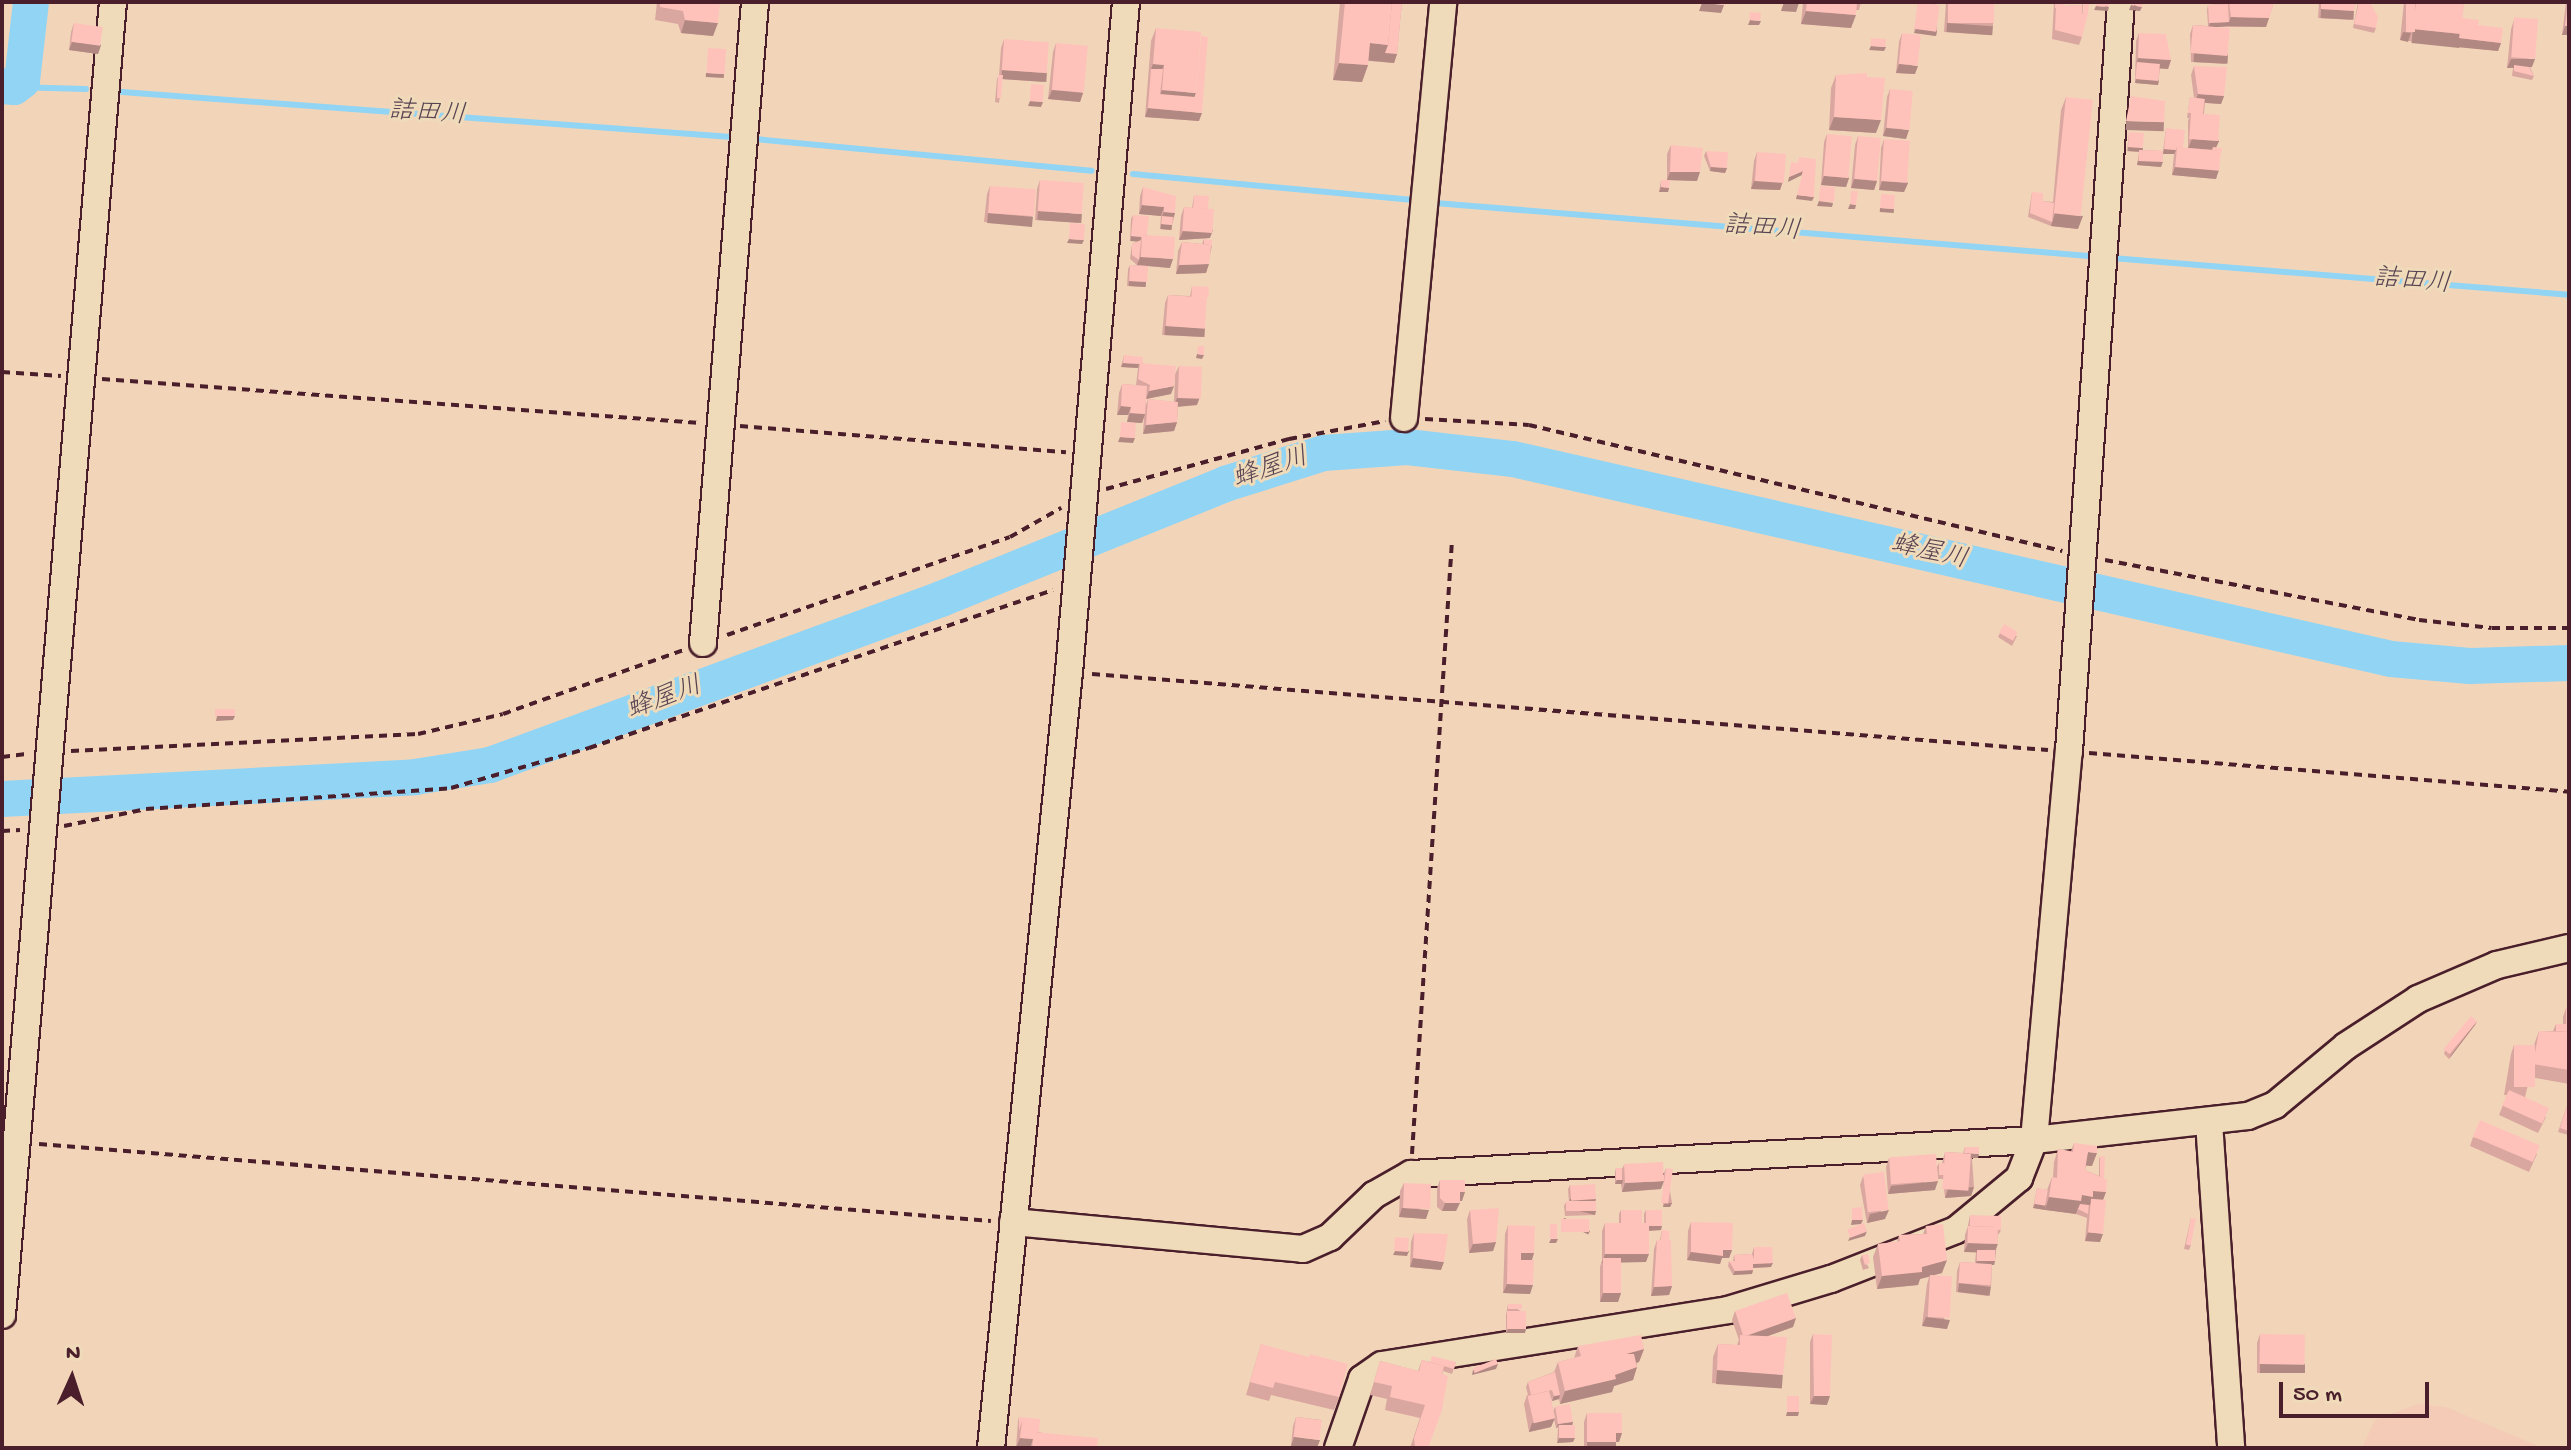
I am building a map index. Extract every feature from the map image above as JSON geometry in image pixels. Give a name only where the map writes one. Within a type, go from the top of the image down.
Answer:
[{"type":"street","points":[[2,1315],[46,757],[113,2]]},
{"type":"street","points":[[703,643],[755,2]]},
{"type":"street","points":[[991,1448],[1069,672],[1085,453],[1126,2]]},
{"type":"street","points":[[1404,418],[1443,2]]},
{"type":"street","points":[[1338,1448],[1362,1379],[1382,1365],[1728,1310],[1831,1279],[1956,1230],[1983,1212],[2019,1178],[2034,1140],[2069,751],[2121,2]]},
{"type":"street","points":[[1013,1222],[1303,1249],[1330,1237],[1374,1195],[1411,1174],[2034,1140],[2248,1116],[2275,1105],[2346,1046],[2418,999],[2497,965],[2569,948]]},
{"type":"street","points":[[2209,1122],[2231,1448]]},
{"type":"path","points":[[2,372],[1085,453]]},
{"type":"path","points":[[2,757],[46,757],[418,734],[503,714],[1010,537],[1082,504],[1289,439],[1404,418],[1529,425],[2080,560],[2419,620],[2492,628],[2569,628]]},
{"type":"path","points":[[1411,1174],[1444,704],[1452,541]]},
{"type":"path","points":[[2,831],[146,809],[451,788],[589,748],[1076,580]]},
{"type":"path","points":[[1069,672],[2569,792]]},
{"type":"path","points":[[17,1142],[1013,1222]]},
{"type":"shaded area","points":[[2417,1404],[2446,1407],[2543,1448],[2362,1448],[2375,1420]]},
{"type":"building","points":[[660,2],[720,2],[718,23],[685,20],[683,11],[660,7]]},
{"type":"building","points":[[1345,2],[1392,2],[1388,45],[1370,43],[1368,65],[1339,63]]},
{"type":"building","points":[[1392,2],[1402,2],[1397,54],[1385,53]]},
{"type":"building","points":[[1807,2],[1857,2],[1856,15],[1806,11]]},
{"type":"building","points":[[1918,2],[1940,5],[1936,32],[1914,29]]},
{"type":"building","points":[[1948,2],[1994,2],[1994,23],[1948,23]]},
{"type":"building","points":[[2084,2],[2089,2],[2088,15],[2083,14]]},
{"type":"building","points":[[2096,2],[2110,2],[2109,7],[2096,6]]},
{"type":"building","points":[[2131,2],[2142,2],[2142,7],[2131,5]]},
{"type":"building","points":[[2229,2],[2274,2],[2269,18],[2231,17]]},
{"type":"building","points":[[2321,2],[2356,2],[2354,11],[2321,9]]},
{"type":"building","points":[[2359,2],[2370,2],[2378,17],[2376,28],[2354,24]]},
{"type":"building","points":[[2406,2],[2415,2],[2415,32],[2406,32]]},
{"type":"building","points":[[2416,2],[2464,2],[2461,34],[2413,29]]},
{"type":"building","points":[[2568,2],[2569,26],[2565,26]]},
{"type":"building","points":[[2228,4],[2229,22],[2209,23],[2208,5]]},
{"type":"building","points":[[2082,5],[2082,14],[2088,14],[2082,37],[2055,30],[2056,6]]},
{"type":"building","points":[[1750,12],[1761,13],[1760,21],[1749,20]]},
{"type":"building","points":[[2514,17],[2538,19],[2535,59],[2511,57]]},
{"type":"building","points":[[2462,18],[2479,20],[2478,25],[2503,28],[2501,43],[2459,38]]},
{"type":"building","points":[[74,23],[103,27],[100,46],[71,42]]},
{"type":"building","points":[[2193,25],[2230,28],[2227,56],[2191,53]]},
{"type":"building","points":[[1156,28],[1201,32],[1196,93],[1162,90],[1164,65],[1153,64]]},
{"type":"building","points":[[1902,33],[1921,35],[1918,66],[1899,64]]},
{"type":"building","points":[[2139,33],[2166,34],[2171,60],[2138,58]]},
{"type":"building","points":[[1201,36],[1208,37],[1202,113],[1148,108],[1151,69],[1163,69],[1160,94],[1195,97]]},
{"type":"building","points":[[1871,38],[1886,39],[1885,47],[1870,46]]},
{"type":"building","points":[[1004,39],[1049,42],[1047,73],[1002,70]]},
{"type":"building","points":[[1056,43],[1088,46],[1084,93],[1052,90]]},
{"type":"building","points":[[708,48],[726,49],[725,74],[707,73]]},
{"type":"building","points":[[2137,62],[2160,64],[2158,81],[2136,79]]},
{"type":"building","points":[[2514,65],[2529,67],[2534,76],[2514,71]]},
{"type":"building","points":[[2194,66],[2227,67],[2224,96],[2198,94]]},
{"type":"building","points":[[1867,73],[1867,77],[1885,78],[1881,120],[1834,117],[1836,75]]},
{"type":"building","points":[[998,75],[1003,75],[1001,98],[997,98]]},
{"type":"building","points":[[1031,84],[1044,85],[1043,102],[1030,101]]},
{"type":"building","points":[[1890,89],[1913,91],[1910,130],[1887,128]]},
{"type":"building","points":[[2131,96],[2165,101],[2164,122],[2126,121]]},
{"type":"building","points":[[2066,97],[2093,100],[2081,216],[2054,213]]},
{"type":"building","points":[[2190,97],[2205,99],[2203,115],[2188,113]]},
{"type":"building","points":[[2191,113],[2220,115],[2218,141],[2189,139]]},
{"type":"building","points":[[2166,128],[2185,130],[2183,148],[2164,149]]},
{"type":"building","points":[[2129,132],[2144,133],[2143,148],[2128,147]]},
{"type":"building","points":[[1827,134],[1852,136],[1848,178],[1823,176]]},
{"type":"building","points":[[1858,136],[1881,138],[1877,181],[1854,179]]},
{"type":"building","points":[[1884,139],[1910,141],[1907,183],[1881,181]]},
{"type":"building","points":[[1671,145],[1703,148],[1700,172],[1670,172]]},
{"type":"building","points":[[2177,147],[2221,151],[2219,171],[2175,167]]},
{"type":"building","points":[[2139,150],[2163,151],[2163,162],[2139,161]]},
{"type":"building","points":[[1706,151],[1728,152],[1727,168],[1711,167]]},
{"type":"building","points":[[1757,152],[1786,154],[1784,183],[1755,181]]},
{"type":"building","points":[[1799,157],[1816,159],[1814,197],[1797,195],[1803,171],[1789,177],[1791,162],[1798,163]]},
{"type":"building","points":[[1040,180],[1084,183],[1082,214],[1038,211]]},
{"type":"building","points":[[1661,180],[1670,180],[1669,188],[1661,187]]},
{"type":"building","points":[[990,186],[1036,189],[1034,216],[988,213]]},
{"type":"building","points":[[1820,186],[1835,187],[1834,202],[1819,201]]},
{"type":"building","points":[[1143,187],[1176,196],[1175,213],[1164,212],[1164,207],[1142,205]]},
{"type":"building","points":[[1851,191],[1858,191],[1856,205],[1850,204]]},
{"type":"building","points":[[2032,192],[2043,193],[2043,201],[2054,203],[2052,222],[2030,213]]},
{"type":"building","points":[[1881,194],[1895,195],[1894,209],[1880,208]]},
{"type":"building","points":[[1194,195],[1209,196],[1208,209],[1193,208]]},
{"type":"building","points":[[1184,207],[1214,209],[1212,233],[1182,231]]},
{"type":"building","points":[[1133,215],[1149,216],[1147,235],[1131,236]]},
{"type":"building","points":[[1162,216],[1173,217],[1172,225],[1161,224]]},
{"type":"building","points":[[1070,223],[1085,224],[1084,240],[1069,239]]},
{"type":"building","points":[[1142,235],[1175,237],[1174,259],[1141,257]]},
{"type":"building","points":[[1204,239],[1212,240],[1212,246],[1204,244]]},
{"type":"building","points":[[1141,240],[1139,260],[1132,255],[1132,244]]},
{"type":"building","points":[[1182,242],[1211,245],[1209,264],[1179,265]]},
{"type":"building","points":[[1130,265],[1148,266],[1147,282],[1129,281]]},
{"type":"building","points":[[1192,286],[1209,287],[1208,298],[1191,297]]},
{"type":"building","points":[[1168,295],[1207,298],[1205,329],[1166,326]]},
{"type":"building","points":[[1198,346],[1204,346],[1204,355],[1197,354]]},
{"type":"building","points":[[1124,355],[1143,357],[1143,363],[1123,363]]},
{"type":"building","points":[[1140,363],[1176,366],[1174,386],[1149,391],[1150,385],[1138,379]]},
{"type":"building","points":[[1179,366],[1202,367],[1201,399],[1178,398]]},
{"type":"building","points":[[1122,384],[1147,386],[1145,414],[1130,413],[1131,407],[1121,406]]},
{"type":"building","points":[[1148,399],[1178,402],[1177,422],[1146,425]]},
{"type":"building","points":[[1121,422],[1136,423],[1135,438],[1120,437]]},
{"type":"building","points":[[2004,624],[2018,632],[2013,641],[1999,633]]},
{"type":"building","points":[[215,709],[235,709],[235,716],[215,716]]},
{"type":"building","points":[[2566,1008],[2569,1009],[2569,1032],[2556,1031],[2556,1024],[2566,1024]]},
{"type":"building","points":[[2471,1016],[2477,1021],[2449,1054],[2443,1049]]},
{"type":"building","points":[[2539,1031],[2569,1032],[2569,1070],[2533,1064]]},
{"type":"building","points":[[2514,1045],[2535,1045],[2535,1087],[2514,1087]]},
{"type":"building","points":[[2509,1090],[2549,1108],[2542,1123],[2502,1106]]},
{"type":"building","points":[[2569,1103],[2569,1131],[2560,1128]]},
{"type":"building","points":[[2480,1120],[2540,1145],[2533,1162],[2473,1137]]},
{"type":"building","points":[[2074,1143],[2097,1146],[2097,1153],[2088,1152],[2085,1170],[2107,1180],[2106,1192],[2093,1191],[2093,1197],[2082,1195],[2081,1201],[2049,1197],[2052,1177],[2057,1178],[2058,1149],[2073,1152]]},
{"type":"building","points":[[1965,1147],[1979,1147],[1979,1154],[1964,1153]]},
{"type":"building","points":[[1945,1152],[1971,1154],[1968,1191],[1942,1189]]},
{"type":"building","points":[[1936,1154],[1938,1181],[1891,1184],[1889,1157]]},
{"type":"building","points":[[2100,1156],[2105,1157],[2104,1179],[2100,1177]]},
{"type":"building","points":[[1663,1162],[1664,1181],[1625,1183],[1624,1164]]},
{"type":"building","points":[[1939,1163],[1944,1163],[1944,1175],[1939,1175]]},
{"type":"building","points":[[1616,1168],[1622,1168],[1622,1180],[1616,1180]]},
{"type":"building","points":[[1666,1168],[1673,1169],[1668,1204],[1661,1203]]},
{"type":"building","points":[[1884,1172],[1889,1210],[1868,1212],[1863,1175]]},
{"type":"building","points":[[1440,1180],[1465,1180],[1465,1192],[1460,1192],[1460,1203],[1445,1203],[1440,1198]]},
{"type":"building","points":[[1404,1183],[1431,1184],[1430,1209],[1403,1208]]},
{"type":"building","points":[[1595,1184],[1596,1199],[1571,1201],[1570,1186]]},
{"type":"building","points":[[2037,1188],[2048,1190],[2045,1206],[2034,1204]]},
{"type":"building","points":[[2091,1199],[2106,1200],[2103,1234],[2088,1233]]},
{"type":"building","points":[[1566,1201],[1596,1201],[1596,1211],[1566,1211]]},
{"type":"building","points":[[2080,1204],[2089,1205],[2088,1214],[2078,1209]]},
{"type":"building","points":[[1862,1207],[1863,1220],[1852,1220],[1852,1208]]},
{"type":"building","points":[[1499,1208],[1496,1242],[1473,1244],[1470,1210]]},
{"type":"building","points":[[1621,1210],[1642,1210],[1642,1223],[1621,1223]]},
{"type":"building","points":[[1646,1210],[1662,1210],[1662,1226],[1646,1223]]},
{"type":"building","points":[[1970,1215],[2001,1216],[2001,1230],[1998,1227],[1970,1226]]},
{"type":"building","points":[[2191,1218],[2196,1219],[2191,1245],[2186,1245]]},
{"type":"building","points":[[1561,1219],[1589,1219],[1589,1232],[1561,1232]]},
{"type":"building","points":[[1691,1222],[1733,1223],[1732,1250],[1723,1250],[1723,1256],[1691,1252]]},
{"type":"building","points":[[1605,1223],[1649,1223],[1649,1254],[1605,1254]]},
{"type":"building","points":[[1864,1223],[1867,1231],[1850,1238],[1847,1229]]},
{"type":"building","points":[[1550,1224],[1557,1224],[1557,1239],[1550,1239]]},
{"type":"building","points":[[1943,1224],[1947,1260],[1922,1267],[1922,1272],[1882,1276],[1878,1244],[1900,1241],[1899,1235],[1927,1234],[1926,1226]]},
{"type":"building","points":[[1508,1225],[1535,1226],[1534,1253],[1521,1253],[1521,1260],[1534,1260],[1533,1285],[1507,1284]]},
{"type":"building","points":[[1968,1226],[1998,1227],[1997,1244],[1967,1243]]},
{"type":"building","points":[[1662,1230],[1670,1231],[1669,1241],[1661,1240]]},
{"type":"building","points":[[1414,1233],[1448,1234],[1444,1262],[1413,1258]]},
{"type":"building","points":[[1395,1237],[1409,1238],[1408,1252],[1394,1251]]},
{"type":"building","points":[[1657,1240],[1671,1240],[1672,1286],[1654,1287]]},
{"type":"building","points":[[1754,1247],[1772,1247],[1773,1263],[1753,1264],[1753,1270],[1735,1271],[1729,1261],[1735,1261],[1734,1255],[1752,1254],[1754,1259]]},
{"type":"building","points":[[1977,1250],[1995,1250],[1995,1261],[1977,1261]]},
{"type":"building","points":[[1868,1254],[1870,1263],[1865,1265],[1862,1255]]},
{"type":"building","points":[[1603,1258],[1621,1258],[1621,1293],[1603,1293]]},
{"type":"building","points":[[1960,1262],[1992,1264],[1990,1285],[1959,1283]]},
{"type":"building","points":[[1930,1275],[1952,1276],[1950,1318],[1928,1317]]},
{"type":"building","points":[[1787,1293],[1796,1318],[1743,1335],[1735,1311]]},
{"type":"building","points":[[1508,1304],[1522,1304],[1522,1309],[1508,1309]]},
{"type":"building","points":[[1507,1311],[1526,1311],[1526,1329],[1507,1329]]},
{"type":"building","points":[[1813,1334],[1832,1335],[1830,1396],[1814,1396]]},
{"type":"building","points":[[2260,1334],[2305,1335],[2304,1365],[2259,1364]]},
{"type":"building","points":[[1641,1335],[1644,1349],[1626,1354],[1634,1354],[1637,1367],[1615,1375],[1616,1379],[1565,1391],[1558,1362],[1581,1356],[1578,1346]]},
{"type":"building","points":[[1740,1335],[1787,1337],[1783,1375],[1717,1370],[1718,1344],[1740,1345]]},
{"type":"building","points":[[1261,1344],[1348,1364],[1339,1397],[1275,1382],[1273,1388],[1250,1382]]},
{"type":"building","points":[[1432,1356],[1456,1362],[1454,1369],[1430,1362]]},
{"type":"building","points":[[1496,1359],[1498,1364],[1475,1373],[1473,1368]]},
{"type":"building","points":[[1422,1360],[1444,1366],[1442,1374],[1448,1376],[1442,1410],[1428,1448],[1415,1446],[1414,1438],[1425,1405],[1390,1397],[1392,1386],[1374,1382],[1380,1361],[1419,1371]]},
{"type":"building","points":[[1555,1372],[1560,1395],[1554,1396],[1552,1390],[1531,1395],[1528,1382]]},
{"type":"building","points":[[1549,1391],[1555,1418],[1534,1423],[1528,1396]]},
{"type":"building","points":[[1787,1396],[1799,1396],[1799,1412],[1787,1412]]},
{"type":"building","points":[[1570,1404],[1573,1422],[1558,1424],[1555,1406]]},
{"type":"building","points":[[1587,1413],[1622,1413],[1622,1433],[1616,1433],[1616,1442],[1587,1442]]},
{"type":"building","points":[[1019,1417],[1040,1419],[1039,1432],[1035,1432],[1035,1422],[1022,1421],[1019,1430]]},
{"type":"building","points":[[1296,1417],[1322,1420],[1319,1440],[1294,1437]]},
{"type":"building","points":[[1022,1421],[1035,1422],[1035,1432],[1098,1438],[1097,1448],[1032,1448],[1033,1439],[1020,1438]]},
{"type":"building","points":[[1559,1425],[1575,1425],[1575,1438],[1559,1438]]},
{"type":"waterway","points":[[2,86],[14,87],[22,81],[31,2]]},
{"type":"waterway","name":"詰田川","points":[[14,87],[86,89]]},
{"type":"waterway","name":"詰田川","points":[[122,92],[731,137]]},
{"type":"waterway","name":"詰田川","points":[[755,139],[1091,171]]},
{"type":"waterway","name":"詰田川","points":[[1133,174],[1411,200]]},
{"type":"waterway","name":"詰田川","points":[[1435,203],[2089,256]]},
{"type":"waterway","name":"詰田川","points":[[2112,258],[2569,295]]},
{"type":"waterway","name":"蜂屋川","points":[[2,799],[415,777],[490,765],[941,599],[1225,484],[1324,453],[1407,447],[1513,459],[2391,659],[2470,666],[2569,663]]}]
